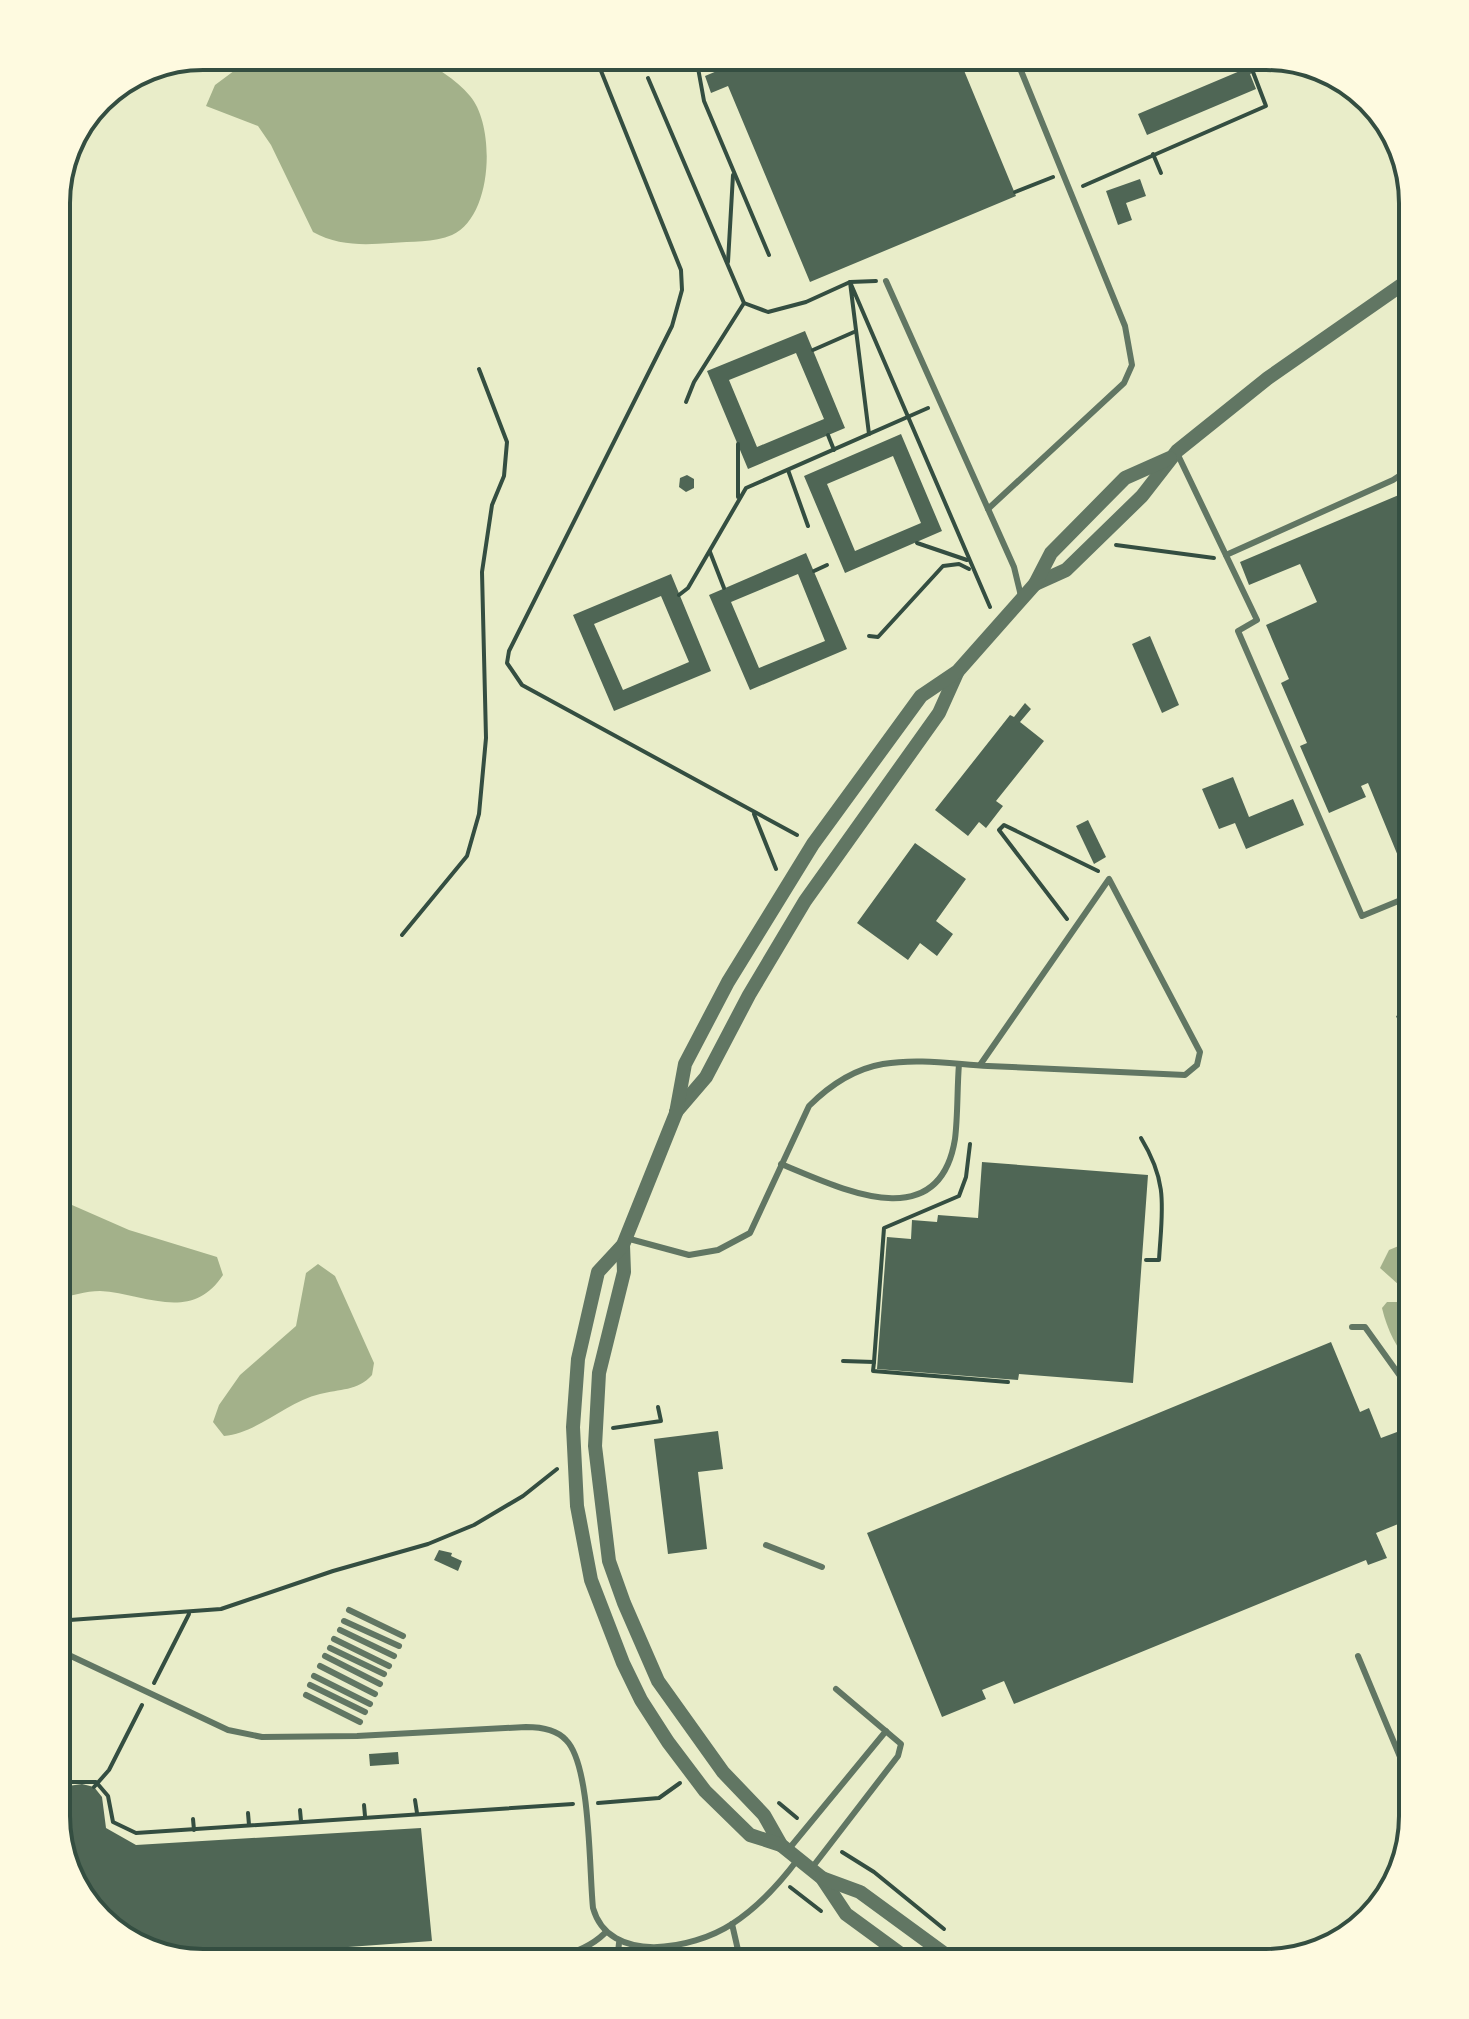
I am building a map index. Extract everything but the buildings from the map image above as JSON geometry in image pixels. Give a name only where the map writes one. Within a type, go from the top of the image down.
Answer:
[{"type":"street","points":[[789,1851],[750,1835],[692,1775],[641,1700],[606,1623],[582,1542],[573,1466],[575,1391],[584,1330],[598,1272],[624,1241],[676,1113],[685,1064],[728,982],[813,844],[921,696],[958,671],[1035,584],[1051,553],[1125,478],[1173,455],[1268,378],[1399,287]]},
{"type":"street","points":[[1035,584],[1066,570],[1142,496],[1173,455]]},
{"type":"street","points":[[676,1113],[706,1077],[749,995],[813,890],[939,713],[958,671]]},
{"type":"street","points":[[624,1241],[624,1272],[605,1341],[596,1409],[597,1470],[609,1561],[658,1681],[723,1772],[764,1815],[789,1851],[816,1873],[846,1914],[894,1949]]},
{"type":"street","points":[[816,1873],[860,1892],[938,1949]]},
{"type":"lane","points":[[988,509],[1124,383],[1132,365],[1125,326],[1021,70]]},
{"type":"lane","points":[[886,281],[1014,567],[1021,599]]},
{"type":"lane","points":[[1173,455],[1257,620],[1238,631],[1362,916],[1399,901]]},
{"type":"lane","points":[[1226,555],[1399,476]]},
{"type":"lane","points":[[624,1241],[689,1255],[735,1243],[750,1233],[809,1106],[824,1090],[848,1075],[881,1064],[919,1061],[959,1064],[1185,1075],[1197,1065],[1200,1052],[1109,879],[980,1065]]},
{"type":"lane","points":[[781,1164],[855,1194],[898,1200],[920,1191],[943,1171],[949,1159],[955,1139],[959,1064]]},
{"type":"lane","points":[[1352,1327],[1365,1327],[1399,1374]]},
{"type":"lane","points":[[766,1545],[822,1567]]},
{"type":"lane","points":[[349,1610],[403,1636]]},
{"type":"lane","points":[[344,1621],[399,1646]]},
{"type":"lane","points":[[340,1630],[394,1656]]},
{"type":"lane","points":[[334,1639],[389,1666]]},
{"type":"lane","points":[[330,1648],[384,1674]]},
{"type":"lane","points":[[70,1656],[228,1730],[262,1737],[526,1727],[551,1730],[565,1738],[580,1762],[593,1908],[605,1933],[619,1943],[655,1946],[681,1943],[707,1937],[732,1924],[782,1880],[789,1851],[886,1731]]},
{"type":"lane","points":[[325,1656],[380,1684]]},
{"type":"lane","points":[[1358,1656],[1399,1754]]},
{"type":"lane","points":[[320,1666],[375,1694]]},
{"type":"lane","points":[[314,1676],[370,1704]]},
{"type":"lane","points":[[310,1685],[365,1712]]},
{"type":"lane","points":[[816,1873],[831,1843],[898,1756],[901,1744],[836,1689]]},
{"type":"lane","points":[[306,1695],[360,1722]]},
{"type":"lane","points":[[732,1924],[738,1949]]},
{"type":"lane","points":[[586,1949],[605,1933]]},
{"type":"lane","points":[[618,1949],[619,1943]]},
{"type":"path","points":[[601,70],[681,270],[682,290],[672,326],[509,651],[507,663],[522,685],[813,844]]},
{"type":"path","points":[[698,70],[704,101],[769,255]]},
{"type":"path","points":[[1071,193],[1266,106],[1253,72]]},
{"type":"path","points":[[648,78],[744,303],[768,312],[806,302],[850,282],[886,281]]},
{"type":"path","points":[[1153,154],[1161,173]]},
{"type":"path","points":[[728,264],[733,171]]},
{"type":"path","points":[[1015,192],[1062,173]]},
{"type":"path","points":[[850,282],[869,434]]},
{"type":"path","points":[[850,282],[971,570],[985,601],[1002,621]]},
{"type":"path","points":[[686,402],[694,382],[744,303]]},
{"type":"path","points":[[813,350],[854,332]]},
{"type":"path","points":[[402,935],[467,856],[479,814],[486,738],[482,572],[492,505],[504,476],[507,442],[479,369]]},
{"type":"path","points":[[679,595],[688,588],[746,488],[940,403]]},
{"type":"path","points":[[828,435],[834,450]]},
{"type":"path","points":[[738,444],[738,499]]},
{"type":"path","points":[[788,470],[808,526]]},
{"type":"path","points":[[1097,540],[1127,548],[1194,556],[1226,555]]},
{"type":"path","points":[[917,543],[967,560]]},
{"type":"path","points":[[710,552],[724,588]]},
{"type":"path","points":[[869,636],[878,637],[943,566],[959,564],[971,570]]},
{"type":"path","points":[[814,571],[827,565]]},
{"type":"path","points":[[753,812],[784,887]]},
{"type":"path","points":[[1073,927],[999,830],[1004,825],[1109,879]]},
{"type":"path","points":[[1141,1138],[1160,1175],[1163,1193],[1159,1260],[1146,1260]]},
{"type":"path","points":[[970,1142],[966,1177],[959,1196],[884,1228],[873,1371],[1008,1382]]},
{"type":"path","points":[[843,1361],[874,1362]]},
{"type":"path","points":[[614,1415],[613,1431],[661,1421],[658,1407]]},
{"type":"path","points":[[70,1620],[221,1609],[333,1571],[428,1544],[474,1525],[523,1496],[557,1469],[573,1466]]},
{"type":"path","points":[[70,1782],[96,1782],[108,1796],[113,1822],[136,1833],[659,1798],[692,1775]]},
{"type":"path","points":[[774,1798],[808,1826]]},
{"type":"path","points":[[415,1800],[417,1813]]},
{"type":"path","points":[[364,1805],[365,1816]]},
{"type":"path","points":[[300,1810],[301,1821]]},
{"type":"path","points":[[248,1813],[249,1825]]},
{"type":"path","points":[[193,1819],[194,1830]]},
{"type":"path","points":[[831,1843],[874,1872],[951,1934]]},
{"type":"path","points":[[963,1944],[969,1949]]},
{"type":"shaded area","points":[[235,70],[438,70],[470,96],[484,128],[486,170],[476,210],[466,225],[452,235],[438,239],[361,244],[322,237],[313,232],[271,145],[258,126],[206,106],[215,85]]},
{"type":"shaded area","points":[[70,1204],[129,1230],[217,1257],[223,1275],[210,1290],[182,1302],[100,1291],[70,1296]]},
{"type":"shaded area","points":[[1399,1246],[1399,1285],[1380,1268],[1389,1250]]},
{"type":"shaded area","points":[[318,1264],[335,1276],[374,1363],[372,1375],[354,1387],[308,1398],[249,1429],[224,1436],[213,1422],[219,1405],[240,1375],[296,1326],[306,1273]]},
{"type":"shaded area","points":[[1387,1302],[1399,1302],[1399,1350],[1390,1332],[1382,1308]]}]
